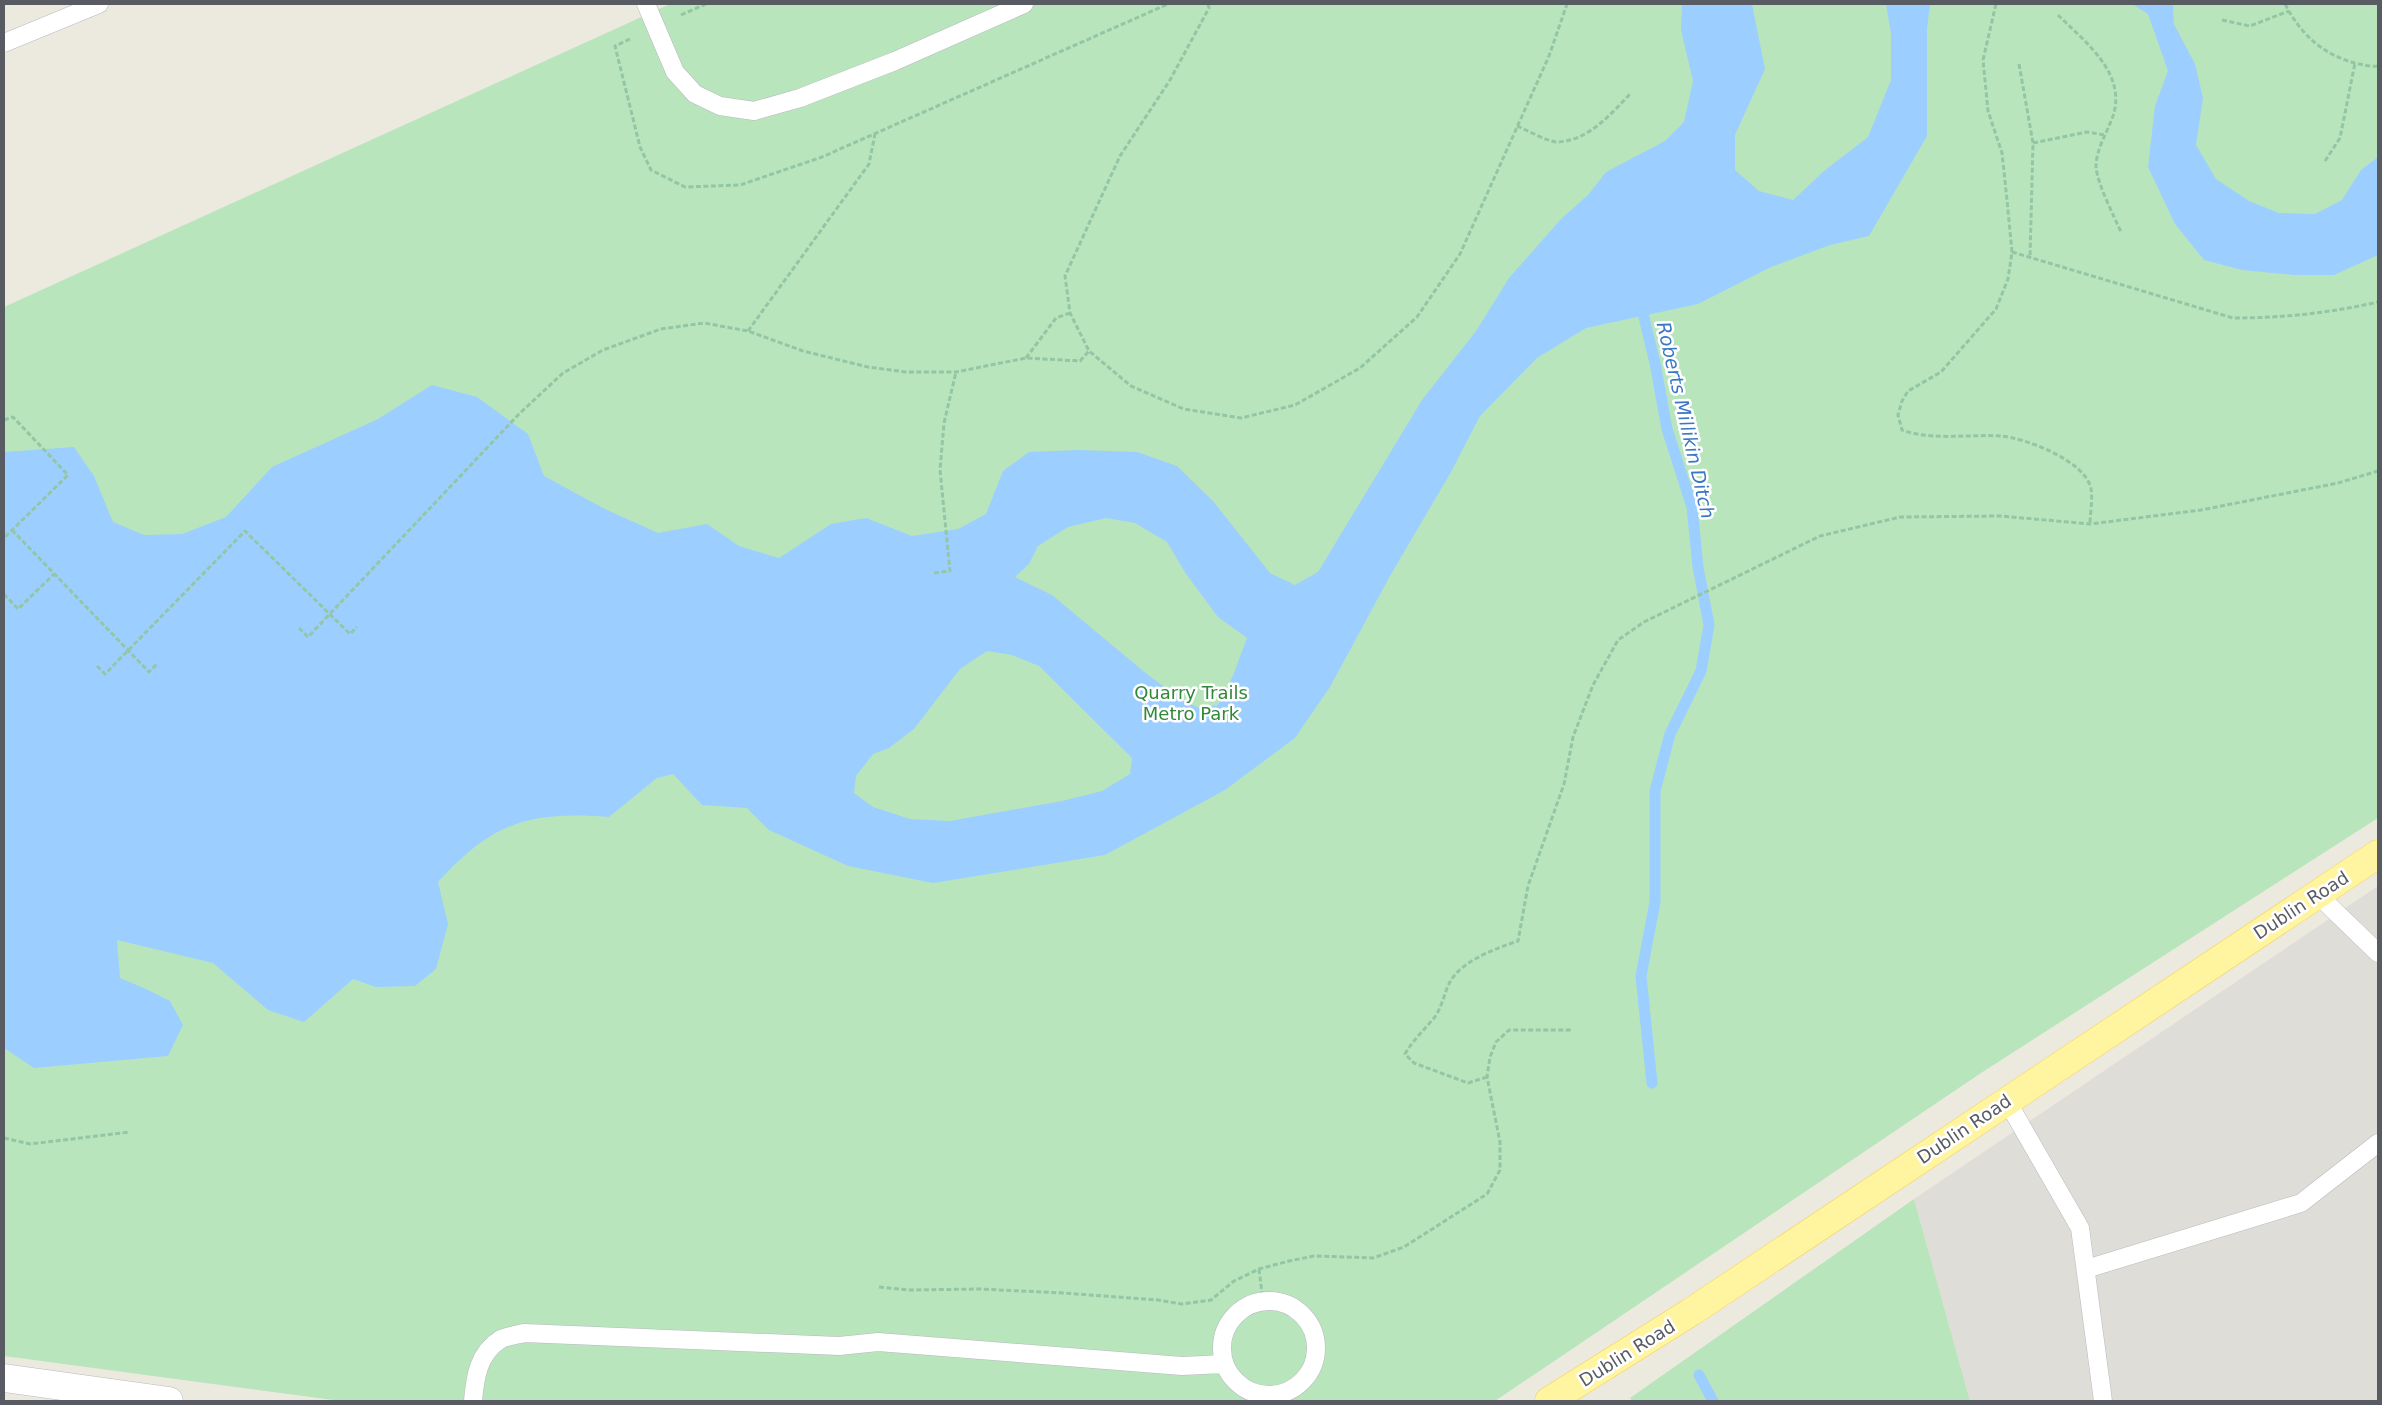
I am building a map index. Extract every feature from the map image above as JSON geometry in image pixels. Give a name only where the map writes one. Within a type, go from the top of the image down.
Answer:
[{"type":"main road","name":"Dublin Road","points":[[1558,1399],[2378,854]]},
{"type":"street","points":[[4,1378],[169,1401]]},
{"type":"lane","points":[[646,4],[675,72],[696,94],[720,106],[754,111],[800,98],[895,61],[1024,4]]},
{"type":"lane","points":[[4,43],[94,5]]},
{"type":"lane","points":[[2317,894],[2378,952]]},
{"type":"lane","points":[[2007,1101],[2080,1228],[2104,1401]]},
{"type":"lane","points":[[2086,1269],[2301,1203],[2378,1143]]},
{"type":"lane","points":[[1263,1301],[1280,1301],[1295,1308],[1307,1319],[1315,1334],[1314,1366],[1305,1380],[1292,1390],[1276,1395],[1260,1395],[1245,1389],[1233,1378],[1224,1364],[1222,1349],[1225,1331],[1233,1317],[1246,1306],[1263,1301]]},
{"type":"lane","points":[[473,1401],[476,1373],[488,1351],[501,1339],[524,1333],[839,1346],[878,1342],[1182,1366],[1224,1364]]},
{"type":"path","points":[[615,46],[640,147],[651,170],[685,187],[740,185],[822,157],[1168,4]]},
{"type":"path","points":[[1208,4],[1209,8],[1170,80],[1120,156],[1065,276],[1070,314],[1089,351],[1131,386],[1184,409],[1241,418],[1295,405],[1360,368],[1417,317],[1460,254],[1548,56],[1567,4]]},
{"type":"path","points":[[1996,4],[1983,60],[1988,111],[2002,154],[2012,252],[2008,280],[1996,309],[1941,372],[1908,391],[1902,401],[1898,415],[1902,430],[1918,435],[2002,436],[2034,445],[2067,460],[2084,473],[2091,489],[2090,524]]},
{"type":"path","points":[[2285,4],[2297,26],[2318,47],[2355,63],[2378,66]]},
{"type":"path","points":[[2222,20],[2250,26],[2289,11]]},
{"type":"path","points":[[2058,14],[2096,53],[2109,71],[2117,95],[2113,115],[2098,151],[2096,168],[2121,232]]},
{"type":"path","points":[[2325,161],[2340,138],[2355,63]]},
{"type":"path","points":[[2019,64],[2033,143],[2030,257]]},
{"type":"path","points":[[1517,126],[1556,142],[1580,136],[1600,125],[1630,94]]},
{"type":"path","points":[[2033,143],[2087,132],[2105,135]]},
{"type":"path","points":[[748,330],[869,164],[876,134]]},
{"type":"path","points":[[2012,252],[2233,318],[2310,315],[2378,302]]},
{"type":"path","points":[[1026,358],[1056,318],[1070,314]]},
{"type":"path","points":[[299,628],[308,637],[519,414],[564,373],[603,350],[660,328],[704,323],[748,330],[802,351],[868,366],[906,372],[956,372],[1026,358],[1080,361],[1089,351]]},
{"type":"path","points":[[934,573],[950,571],[940,470],[944,423],[956,372]]},
{"type":"path","points":[[4,420],[13,417],[68,475],[4,538]]},
{"type":"path","points":[[1488,1078],[1468,1083],[1414,1063],[1405,1054],[1412,1041],[1435,1016],[1451,980],[1468,964],[1492,950],[1518,940],[1528,886],[1564,784],[1573,737],[1593,685],[1618,640],[1644,622],[1795,550],[1820,536],[1900,517],[2000,516],[2090,524],[2201,510],[2338,483],[2378,471]]},
{"type":"path","points":[[12,530],[149,672],[157,664]]},
{"type":"path","points":[[97,666],[105,674],[245,532],[350,634],[357,627]]},
{"type":"path","points":[[4,594],[18,609],[54,574]]},
{"type":"path","points":[[879,1287],[908,1290],[980,1289],[1062,1293],[1158,1300],[1182,1304],[1211,1300],[1234,1281],[1259,1269],[1314,1256],[1373,1258],[1404,1247],[1487,1194],[1500,1170],[1500,1142],[1488,1078],[1490,1057],[1496,1042],[1509,1030],[1571,1030]]},
{"type":"path","points":[[4,1138],[30,1144],[130,1132]]},
{"type":"path","points":[[1259,1269],[1263,1301]]},
{"type":"shaded area","points":[[2378,886],[2378,1401],[1970,1401],[1914,1199]]},
{"type":"green space","name":"Quarry Trails Metro Park","points":[[670,4],[2378,4],[2378,818],[1981,1073],[1495,1401],[341,1401],[4,1356],[4,307]]},
{"type":"green space","points":[[1914,1199],[1970,1401],[1632,1401],[1630,1398]]},
{"type":"water","points":[[1682,4],[1752,4],[1765,69],[1735,135],[1735,170],[1759,191],[1793,200],[1824,171],[1868,137],[1891,80],[1891,34],[1886,4],[1930,4],[1927,29],[1927,136],[1869,236],[1830,245],[1771,267],[1698,304],[1586,328],[1537,358],[1480,416],[1451,472],[1390,576],[1330,687],[1295,738],[1225,790],[1105,855],[933,883],[848,866],[769,830],[747,808],[702,805],[673,774],[657,778],[609,817],[556,816],[534,819],[495,833],[477,846],[438,882],[448,924],[436,969],[415,986],[376,987],[353,979],[304,1022],[268,1010],[213,963],[117,940],[120,978],[170,1001],[183,1025],[168,1056],[34,1068],[4,1048],[4,452],[74,447],[94,476],[113,522],[144,535],[182,534],[226,517],[272,467],[378,419],[432,385],[477,397],[528,434],[544,476],[605,509],[658,533],[707,524],[739,546],[779,558],[831,524],[866,518],[912,536],[958,529],[986,514],[1003,471],[1029,452],[1079,450],[1137,452],[1177,466],[1213,501],[1270,573],[1295,585],[1318,572],[1422,400],[1476,331],[1509,278],[1561,219],[1588,195],[1606,172],[1665,141],[1684,122],[1693,81],[1681,30]],"holes":[[[1106,518],[1135,523],[1167,542],[1186,574],[1218,617],[1247,638],[1231,681],[1218,705],[1199,708],[1184,701],[1148,675],[1052,595],[1015,577],[1029,564],[1038,546],[1068,527]],[[987,651],[1012,655],[1039,666],[1132,758],[1130,774],[1102,791],[1062,801],[950,821],[910,819],[873,807],[854,793],[856,776],[873,754],[889,748],[914,729],[960,669]]]},
{"type":"water","points":[[2132,4],[2173,4],[2174,24],[2195,64],[2203,98],[2196,145],[2216,179],[2249,201],[2279,213],[2315,214],[2342,200],[2361,170],[2378,157],[2378,255],[2334,275],[2294,275],[2242,270],[2204,260],[2175,224],[2148,167],[2155,106],[2168,71],[2148,14]]},
{"type":"waterway","name":"Roberts Millikin Ditch","points":[[1640,301],[1655,363],[1667,429],[1692,507],[1698,567],[1709,625],[1701,671],[1670,734],[1655,791],[1655,902],[1641,976],[1652,1083]]},
{"type":"waterway","name":"Roberts Millikin Ditch","points":[[1699,1375],[1713,1401]]}]
